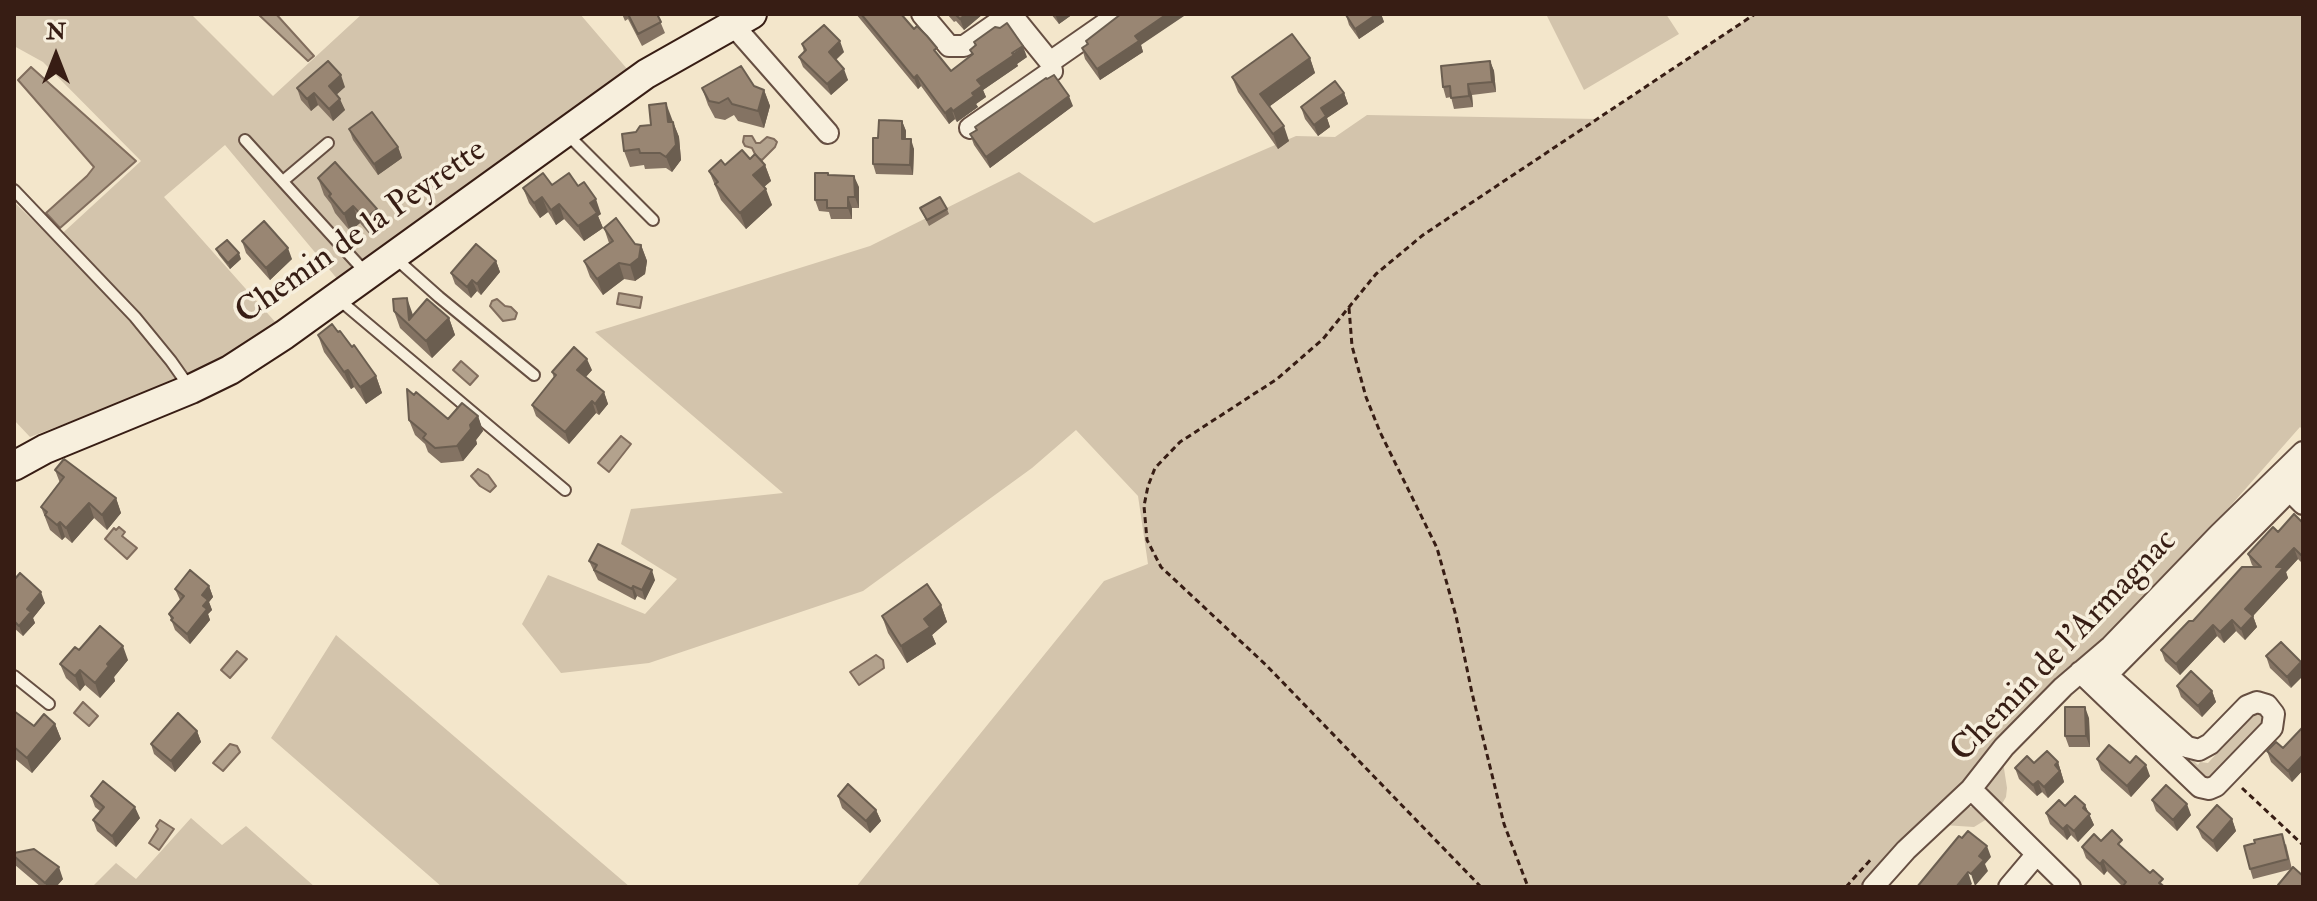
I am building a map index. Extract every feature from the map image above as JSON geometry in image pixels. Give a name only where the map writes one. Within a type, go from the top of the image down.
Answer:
[{"type":"street","points":[[922,14],[949,46],[964,46],[1011,14],[1050,62],[1052,71],[970,128]]},
{"type":"street","points":[[1050,62],[1119,14]]},
{"type":"street","name":"Chemin de la Peyrette","points":[[14,466],[45,449],[230,370],[646,74],[743,19],[828,133]]},
{"type":"street","name":"Chemin de l'Armagnac","points":[[1873,887],[1906,850],[1971,789],[2004,747],[2094,674],[2218,535],[2295,477]]},
{"type":"street","points":[[2094,674],[2187,747],[2199,750],[2210,744],[2247,706],[2257,702],[2267,705],[2274,714],[2272,728],[2216,786],[2209,789],[2200,787],[2094,674]]},
{"type":"street","points":[[1971,789],[2070,887]]},
{"type":"street","points":[[2009,887],[2036,855]]},
{"type":"lane","points":[[565,133],[653,220]]},
{"type":"lane","points":[[245,140],[367,275]]},
{"type":"lane","points":[[283,181],[328,143]]},
{"type":"lane","points":[[14,190],[135,317],[191,389]]},
{"type":"lane","points":[[393,255],[534,375]]},
{"type":"lane","points":[[335,297],[565,490]]},
{"type":"lane","points":[[14,676],[49,704]]},
{"type":"path","points":[[1481,887],[1266,665],[1161,567],[1147,540],[1144,506],[1148,486],[1155,468],[1180,442],[1277,379],[1323,339],[1376,274],[1423,235],[1755,14]]},
{"type":"path","points":[[1349,308],[1352,346],[1366,397],[1437,548],[1456,616],[1504,824],[1528,887]]},
{"type":"path","points":[[2227,775],[2303,845]]},
{"type":"shaded area","points":[[14,14],[191,14],[273,96],[362,14],[580,14],[628,70],[339,281],[225,145],[164,197],[277,324],[204,371],[30,437],[14,420],[14,202],[54,241],[141,161],[43,62],[14,46]]},
{"type":"shaded area","points":[[258,14],[276,14],[314,56],[308,61]]},
{"type":"shaded area","points":[[1546,14],[1666,14],[1679,34],[1584,90]]},
{"type":"shaded area","points":[[1755,14],[2303,14],[2303,430],[2300,427],[2091,664],[1873,887],[856,887],[1104,581],[1148,564],[1138,496],[1076,430],[1032,468],[863,591],[649,663],[561,673],[522,624],[548,575],[645,614],[677,579],[621,544],[631,509],[783,493],[595,332],[870,246],[1019,172],[1094,223],[1296,136],[1335,137],[1367,115],[1598,119]]},
{"type":"shaded area","points":[[31,67],[136,161],[60,228],[46,213],[94,167],[18,80]]},
{"type":"shaded area","points":[[744,136],[752,136],[756,143],[767,137],[777,142],[762,160],[757,158],[752,148],[745,146]]},
{"type":"shaded area","points":[[619,293],[642,297],[640,308],[617,304]]},
{"type":"shaded area","points":[[497,299],[517,313],[515,319],[503,321],[490,306]]},
{"type":"shaded area","points":[[461,361],[478,376],[470,385],[453,370]]},
{"type":"shaded area","points":[[621,436],[631,444],[609,472],[598,463]]},
{"type":"shaded area","points":[[478,469],[488,475],[496,486],[490,492],[471,476]]},
{"type":"shaded area","points":[[119,527],[125,532],[122,536],[137,548],[127,559],[105,539],[114,528]]},
{"type":"shaded area","points":[[336,635],[630,887],[442,887],[271,738]]},
{"type":"shaded area","points":[[237,651],[247,659],[230,678],[221,670]]},
{"type":"shaded area","points":[[876,655],[883,660],[884,668],[859,685],[850,672]]},
{"type":"shaded area","points":[[2125,696],[2198,765],[2200,762],[2208,763],[2241,727],[2241,720],[2258,710],[2265,716],[2261,731],[2254,730],[2220,766],[2221,773],[2204,782]]},
{"type":"shaded area","points":[[83,702],[98,716],[89,726],[74,713]]},
{"type":"shaded area","points":[[230,744],[237,746],[240,752],[223,771],[213,763]]},
{"type":"shaded area","points":[[2003,762],[2007,788],[1999,809],[1986,790]]},
{"type":"shaded area","points":[[1969,807],[1975,807],[1987,819],[1974,827],[1943,825]]},
{"type":"shaded area","points":[[191,818],[222,845],[246,826],[315,887],[92,887],[116,863],[136,879]]},
{"type":"shaded area","points":[[160,820],[174,829],[159,850],[149,843]]},
{"type":"building","points":[[628,14],[657,14],[661,22],[638,34]]},
{"type":"building","points":[[861,14],[901,14],[914,29],[917,26],[927,36],[951,71],[973,54],[970,50],[976,45],[974,42],[995,27],[1000,28],[1007,23],[1023,46],[977,80],[982,86],[972,93],[974,96],[945,113],[917,75],[914,78]]},
{"type":"building","points":[[1121,14],[1167,14],[1135,36],[1139,41],[1097,69],[1082,48],[1088,44],[1086,41]]},
{"type":"building","points":[[1347,14],[1377,14],[1355,29]]},
{"type":"building","points":[[824,25],[840,41],[829,52],[844,69],[827,84],[799,57],[806,50],[802,44]]},
{"type":"building","points":[[1292,34],[1310,58],[1260,94],[1284,126],[1273,134],[1232,77]]},
{"type":"building","points":[[328,61],[341,75],[329,86],[340,99],[329,109],[314,93],[307,99],[297,88]]},
{"type":"building","points":[[1490,61],[1492,82],[1468,84],[1469,96],[1451,98],[1450,86],[1443,87],[1441,66]]},
{"type":"building","points":[[741,66],[754,86],[764,90],[758,111],[732,104],[728,98],[719,103],[709,101],[702,88]]},
{"type":"building","points":[[1054,75],[1069,96],[986,157],[970,134],[977,130],[975,127]]},
{"type":"building","points":[[1335,81],[1344,93],[1321,108],[1326,116],[1314,125],[1301,107]]},
{"type":"building","points":[[666,103],[668,122],[673,122],[676,145],[666,157],[660,153],[640,153],[639,149],[624,151],[622,134],[651,125],[649,105]]},
{"type":"building","points":[[372,112],[398,147],[374,164],[349,129]]},
{"type":"building","points":[[879,120],[902,121],[902,139],[911,139],[910,165],[873,164],[873,138],[878,138]]},
{"type":"building","points":[[742,150],[750,159],[755,154],[765,165],[753,175],[766,189],[740,213],[715,184],[718,182],[709,171],[721,160],[725,165]]},
{"type":"building","points":[[335,162],[377,209],[365,219],[353,206],[344,214],[318,178]]},
{"type":"building","points":[[543,173],[552,185],[569,173],[578,186],[584,182],[596,199],[590,203],[597,213],[578,226],[559,204],[551,210],[542,197],[534,203],[523,188]]},
{"type":"building","points":[[815,173],[854,176],[855,197],[848,197],[848,208],[827,208],[827,200],[815,200]]},
{"type":"building","points":[[940,197],[947,209],[927,220],[920,208]]},
{"type":"building","points":[[616,218],[635,244],[641,245],[639,258],[630,265],[619,263],[597,279],[584,261],[613,241],[604,228]]},
{"type":"building","points":[[264,221],[288,248],[266,268],[242,241]]},
{"type":"building","points":[[227,240],[239,253],[228,263],[216,249]]},
{"type":"building","points":[[476,244],[496,261],[477,284],[472,280],[467,287],[451,273]]},
{"type":"building","points":[[407,298],[409,320],[427,299],[449,318],[426,341],[394,311],[393,299]]},
{"type":"building","points":[[332,324],[352,347],[354,345],[376,376],[360,387],[348,370],[344,372],[318,335]]},
{"type":"building","points":[[574,347],[587,359],[577,370],[604,392],[565,432],[532,405],[556,375],[552,372]]},
{"type":"building","points":[[407,389],[414,395],[416,392],[448,419],[462,403],[478,416],[457,446],[435,448],[423,438],[426,434],[409,420]]},
{"type":"building","points":[[64,459],[116,498],[102,515],[89,503],[66,528],[45,515],[47,512],[41,507],[64,477],[55,470]]},
{"type":"building","points":[[2294,514],[2303,523],[2303,555],[2294,548],[2276,567],[2284,567],[2245,609],[2253,616],[2241,629],[2232,620],[2220,632],[2213,625],[2176,664],[2161,650],[2189,621],[2193,621],[2242,567],[2261,567],[2248,554],[2273,527],[2278,532]]},
{"type":"building","points":[[598,544],[652,570],[642,590],[633,586],[632,589],[594,570],[597,565],[589,561]]},
{"type":"building","points":[[190,570],[209,586],[202,595],[208,600],[203,606],[207,609],[187,634],[171,620],[173,618],[169,614],[184,596],[175,589]]},
{"type":"building","points":[[20,573],[41,592],[27,609],[31,612],[19,626],[14,621],[14,580]]},
{"type":"building","points":[[927,584],[941,605],[924,619],[930,627],[901,646],[882,616]]},
{"type":"building","points":[[100,626],[123,646],[95,683],[80,670],[75,676],[60,664],[75,647],[79,650]]},
{"type":"building","points":[[2281,642],[2301,662],[2287,677],[2266,656]]},
{"type":"building","points":[[2191,671],[2212,691],[2198,706],[2177,686]]},
{"type":"building","points":[[2065,707],[2085,707],[2086,736],[2065,736]]},
{"type":"building","points":[[14,711],[34,726],[44,714],[55,724],[27,758],[14,747]]},
{"type":"building","points":[[178,713],[197,731],[171,761],[151,744]]},
{"type":"building","points":[[2302,728],[2303,755],[2288,771],[2267,751],[2276,742],[2283,748]]},
{"type":"building","points":[[2109,745],[2130,763],[2136,756],[2146,765],[2127,786],[2097,759]]},
{"type":"building","points":[[2047,751],[2058,762],[2055,765],[2060,771],[2044,787],[2038,781],[2033,785],[2015,768],[2027,756],[2034,763]]},
{"type":"building","points":[[103,781],[135,807],[112,836],[93,820],[104,807],[91,796]]},
{"type":"building","points":[[848,784],[876,810],[866,821],[838,796]]},
{"type":"building","points":[[2166,785],[2187,804],[2173,820],[2152,800]]},
{"type":"building","points":[[2075,796],[2090,814],[2074,831],[2067,825],[2063,829],[2046,813],[2059,800],[2065,806]]},
{"type":"building","points":[[2217,805],[2232,819],[2213,841],[2197,827]]},
{"type":"building","points":[[2112,830],[2122,840],[2118,844],[2150,873],[2153,870],[2163,879],[2159,883],[2164,887],[2124,887],[2126,882],[2103,860],[2100,864],[2082,847],[2094,834],[2101,841]]},
{"type":"building","points":[[1968,831],[1987,846],[1979,856],[1984,860],[1971,874],[1968,872],[1956,887],[1917,887],[1959,836],[1962,838]]},
{"type":"building","points":[[2282,834],[2288,859],[2250,869],[2244,846],[2255,843],[2254,840]]},
{"type":"building","points":[[34,849],[59,867],[45,883],[14,856],[14,853]]},
{"type":"building","points":[[2293,867],[2303,876],[2303,887],[2280,887],[2278,885]]}]
